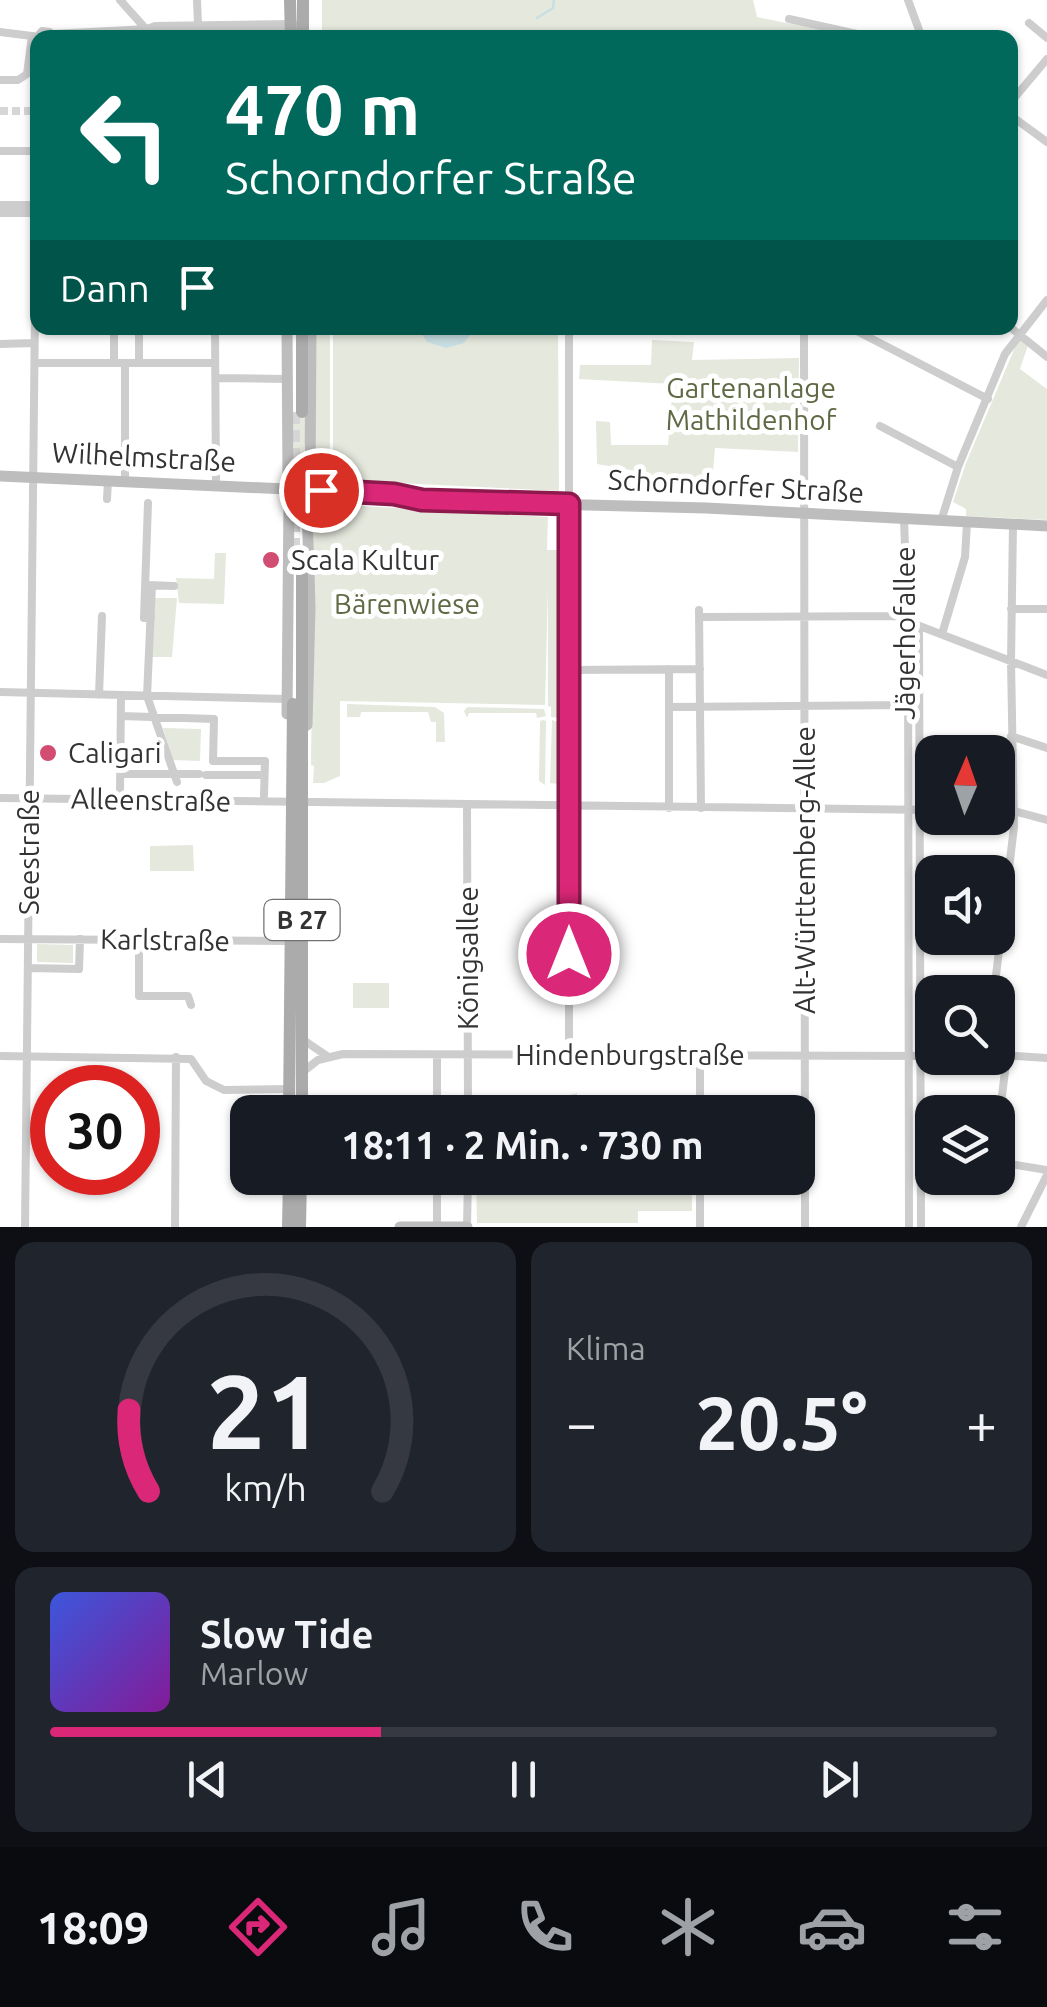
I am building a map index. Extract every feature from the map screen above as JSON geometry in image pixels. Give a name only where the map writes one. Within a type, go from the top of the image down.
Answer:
[{"type":"main road","points":[[290,0],[296,30]]},
{"type":"main road","points":[[296,30],[304,0]]},
{"type":"main road","points":[[290,335],[287,379],[287,726],[297,748]]},
{"type":"main road","points":[[292,335],[298,412],[302,335]]},
{"type":"main road","points":[[297,748],[309,698],[311,335]]},
{"type":"main road","points":[[287,454],[300,463],[311,456]]},
{"type":"main road","points":[[288,490],[298,475],[311,492]]},
{"type":"main road","name":"Wilhelmstraße","points":[[0,476],[288,490]]},
{"type":"main road","points":[[288,490],[297,503],[311,492]]},
{"type":"main road","name":"Schorndorfer Straße","points":[[311,492],[1047,526]]},
{"type":"main road","points":[[288,552],[299,547],[309,557]]},
{"type":"main road","name":"B 27","points":[[292,1095],[290,941],[298,571]]},
{"type":"main road","name":"B 27","points":[[296,802],[301,956],[299,1095]]},
{"type":"main road","points":[[288,1227],[289,1195]]},
{"type":"main road","points":[[300,1227],[301,1195]]},
{"type":"main road","points":[[400,1227],[467,1227]]},
{"type":"street","points":[[197,0],[198,30]]},
{"type":"street","points":[[908,0],[919,30]]},
{"type":"street","points":[[124,4],[128,30],[136,27],[136,17]]},
{"type":"street","points":[[124,4],[147,30]]},
{"type":"street","points":[[789,18],[841,30]]},
{"type":"street","points":[[1029,23],[1047,38]]},
{"type":"street","points":[[0,32],[30,38]]},
{"type":"street","points":[[1018,93],[1047,59]]},
{"type":"street","points":[[0,80],[18,80],[30,62]]},
{"type":"street","points":[[1018,121],[1047,142]]},
{"type":"street","points":[[0,151],[30,151]]},
{"type":"street","points":[[0,205],[30,208]]},
{"type":"street","points":[[0,213],[30,210]]},
{"type":"street","points":[[941,521],[958,467],[1005,354],[1047,300]]},
{"type":"street","points":[[1019,334],[1047,356]]},
{"type":"street","name":"Seestraße","points":[[26,1227],[35,335]]},
{"type":"street","points":[[114,335],[114,363]]},
{"type":"street","points":[[139,335],[139,363]]},
{"type":"street","points":[[215,335],[216,486]]},
{"type":"street","points":[[569,335],[569,1055]]},
{"type":"street","name":"Alt-Württemberg-Allee","points":[[804,335],[805,1227]]},
{"type":"street","points":[[865,335],[988,400]]},
{"type":"street","points":[[0,344],[34,343]]},
{"type":"street","points":[[34,363],[215,363]]},
{"type":"street","points":[[125,363],[125,482]]},
{"type":"street","points":[[216,378],[287,379]]},
{"type":"street","points":[[880,426],[958,467]]},
{"type":"street","points":[[106,514],[108,481]]},
{"type":"street","points":[[149,482],[151,618],[147,696],[175,778]]},
{"type":"street","name":"Jägerhofallee","points":[[904,520],[909,1227]]},
{"type":"street","points":[[942,634],[965,556],[967,523]]},
{"type":"street","points":[[1012,735],[1013,524]]},
{"type":"street","points":[[149,585],[174,586]]},
{"type":"street","points":[[1011,609],[1047,609]]},
{"type":"street","points":[[701,808],[699,613],[907,620],[1047,675]]},
{"type":"street","points":[[99,695],[102,616]]},
{"type":"street","name":"Jägerhofallee","points":[[918,735],[919,626]]},
{"type":"street","points":[[669,669],[669,808]]},
{"type":"street","points":[[568,670],[700,669]]},
{"type":"street","points":[[0,692],[288,699]]},
{"type":"street","points":[[120,795],[121,695]]},
{"type":"street","points":[[668,707],[906,705]]},
{"type":"street","points":[[121,716],[214,718],[213,761],[265,761],[264,795]]},
{"type":"street","points":[[1015,737],[1047,748]]},
{"type":"street","points":[[120,774],[175,778],[202,774],[264,775]]},
{"type":"street","name":"Alleenstraße","points":[[0,798],[915,810]]},
{"type":"street","name":"Königsallee","points":[[468,804],[468,1095]]},
{"type":"street","points":[[1015,811],[1047,820]]},
{"type":"street","name":"Jägerhofallee","points":[[918,835],[921,975]]},
{"type":"street","points":[[996,975],[1011,835]]},
{"type":"street","name":"Karlstraße","points":[[0,939],[290,941]]},
{"type":"street","name":"Karlstraße","points":[[28,968],[79,969],[80,939]]},
{"type":"street","points":[[139,939],[138,996],[188,996],[190,1005]]},
{"type":"street","points":[[290,941],[301,956]]},
{"type":"street","points":[[0,1056],[191,1059],[214,1088],[289,1088],[302,1072],[327,1056],[301,1037]]},
{"type":"street","points":[[700,1055],[700,1095]]},
{"type":"street","name":"Hindenburgstraße","points":[[327,1056],[915,1056]]},
{"type":"street","name":"Königsallee","points":[[437,1056],[437,1095]]},
{"type":"street","points":[[1015,1056],[1047,1058]]},
{"type":"street","points":[[175,1227],[176,1058]]},
{"type":"street","points":[[289,1060],[302,1072]]},
{"type":"street","points":[[1015,1165],[1047,1172],[1021,1227]]},
{"type":"street","points":[[437,1195],[437,1226]]},
{"type":"street","points":[[467,1227],[468,1195]]},
{"type":"street","points":[[700,1195],[700,1227]]},
{"type":"street","name":"Jägerhofallee","points":[[921,1195],[921,1227]]},
{"type":"green space","points":[[322,0],[753,0],[757,17],[821,30],[322,30]]},
{"type":"green space","points":[[314,335],[330,335],[330,453],[314,474]]},
{"type":"green space","points":[[333,335],[558,335],[559,491],[333,477]]},
{"type":"green space","points":[[1019,338],[1028,345],[1020,369],[1047,389],[1047,520],[966,516],[966,509],[953,502]]},
{"type":"green space","name":"Gartenanlage Mathildenhof","points":[[652,340],[694,342],[692,360],[799,358],[798,452],[715,448],[712,483],[597,464],[596,421],[610,422],[611,445],[668,445],[673,384],[579,379],[580,365],[651,365]]},
{"type":"green space","points":[[291,413],[308,414],[303,460],[294,455]]},
{"type":"green space","name":"Bärenwiese","points":[[319,506],[548,517],[547,550],[558,550],[558,718],[551,717],[548,706],[548,588],[545,705],[340,701],[340,776],[313,783],[314,520]]},
{"type":"green space","points":[[215,553],[226,553],[224,604],[179,603],[176,578],[214,579]]},
{"type":"green space","points":[[155,598],[177,598],[172,657],[152,657]]},
{"type":"green space","points":[[347,704],[435,707],[444,713],[445,742],[436,742],[436,722],[431,722],[428,712],[361,712],[360,717],[347,717]]},
{"type":"green space","points":[[467,707],[544,709],[546,716],[469,713],[467,718]]},
{"type":"green space","points":[[543,720],[546,721],[545,785],[539,781]]},
{"type":"green space","points":[[552,720],[558,722],[558,784],[550,783]]},
{"type":"green space","points":[[163,728],[201,729],[200,761],[173,760]]},
{"type":"green space","points":[[193,845],[194,871],[150,871],[150,846]]},
{"type":"green space","points":[[37,944],[73,945],[73,963],[37,962]]},
{"type":"green space","points":[[353,983],[389,983],[389,1008],[353,1008]]},
{"type":"green space","points":[[476,1195],[692,1195],[692,1211],[638,1211],[638,1223],[477,1223]]},
{"type":"water","points":[[422,335],[470,335],[464,343],[446,348],[427,342]]},
{"type":"waterway","points":[[537,18],[553,8],[554,0]]},
{"type":"tunnel","points":[[0,111],[30,111]]},
{"type":"tunnel","points":[[294,412],[294,572]]},
{"type":"place","name":"Scala Kultur","points":[[271,560]]},
{"type":"place","name":"Caligari","points":[[48,753]]},
{"type":"route","points":[[321,490],[394,494],[422,500],[569,504],[569,954]]}]
